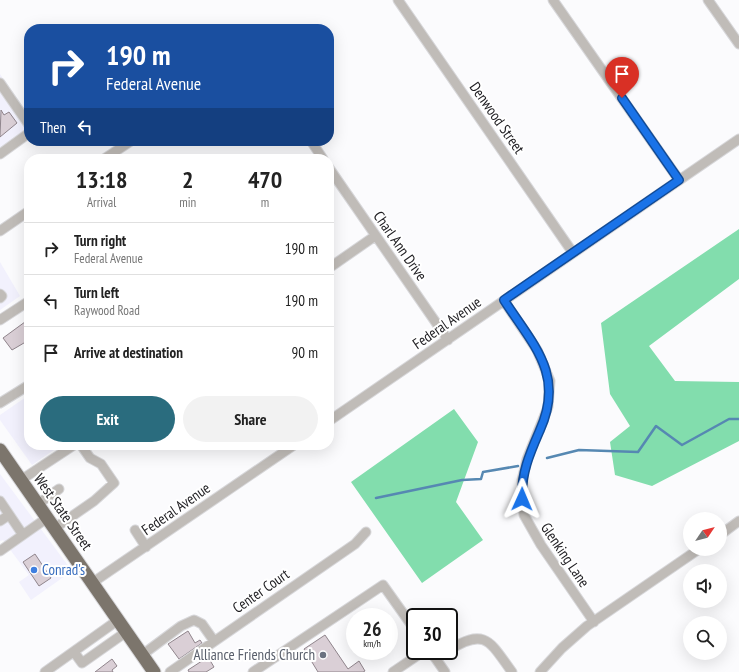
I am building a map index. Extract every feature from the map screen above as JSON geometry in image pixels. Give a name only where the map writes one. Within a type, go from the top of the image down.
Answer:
[{"type":"highway","name":"West State Street","points":[[0,450],[154,672]]},
{"type":"street","name":"Denwood Street","points":[[398,0],[573,253]]},
{"type":"street","points":[[553,0],[679,180]]},
{"type":"street","points":[[708,0],[739,44]]},
{"type":"street","points":[[0,83],[24,118]]},
{"type":"street","points":[[0,154],[24,137]]},
{"type":"street","name":"Federal Avenue","points":[[334,418],[739,139]]},
{"type":"street","points":[[111,154],[123,146]]},
{"type":"street","name":"Charl Ann Drive","points":[[334,175],[448,340]]},
{"type":"street","points":[[0,231],[24,214]]},
{"type":"street","points":[[334,265],[375,236]]},
{"type":"street","points":[[0,294],[2,296],[0,298]]},
{"type":"street","name":"Glenking Lane","points":[[504,300],[537,350],[550,381],[550,396],[547,411],[527,459],[522,480],[524,515],[540,546],[594,622]]},
{"type":"street","points":[[0,320],[24,304]]},
{"type":"street","points":[[0,403],[24,388]]},
{"type":"street","points":[[21,480],[66,450]]},
{"type":"street","points":[[55,528],[81,511],[114,483],[101,464],[90,458],[84,450]]},
{"type":"street","name":"Federal Avenue","points":[[92,583],[287,450]]},
{"type":"street","points":[[38,504],[59,490]]},
{"type":"street","points":[[0,501],[23,535]]},
{"type":"street","points":[[0,521],[9,515]]},
{"type":"street","points":[[0,551],[47,518]]},
{"type":"street","points":[[727,529],[739,521]]},
{"type":"street","points":[[135,530],[146,546]]},
{"type":"street","name":"Center Court","points":[[170,672],[355,544],[366,532]]},
{"type":"street","points":[[542,671],[562,648],[594,622],[689,556]]},
{"type":"street","points":[[259,671],[383,585],[406,617]]},
{"type":"street","points":[[45,672],[118,620]]},
{"type":"street","points":[[142,655],[181,626],[194,620],[202,624],[214,641]]},
{"type":"street","points":[[102,632],[110,643]]},
{"type":"street","points":[[74,652],[82,663],[126,632]]},
{"type":"street","points":[[458,645],[471,638],[480,638],[490,642],[512,672]]},
{"type":"street","points":[[393,672],[411,660]]},
{"type":"street","points":[[437,660],[445,672]]},
{"type":"shaded area","points":[[0,74],[24,109],[24,137],[0,154]]},
{"type":"shaded area","points":[[0,262],[20,296],[0,310]]},
{"type":"shaded area","points":[[24,398],[24,450],[54,450],[32,465],[0,420],[0,415]]},
{"type":"shaded area","points":[[0,474],[72,571],[31,600],[19,582],[29,575],[3,540],[0,541]]},
{"type":"green space","points":[[739,229],[739,279],[649,346],[675,381],[739,382],[739,441],[652,486],[615,475],[610,442],[630,426],[610,394],[601,323]]},
{"type":"green space","points":[[454,409],[478,442],[456,502],[483,540],[422,583],[351,482]]},
{"type":"building","points":[[1,110],[4,115],[9,112],[17,123],[0,137]]},
{"type":"building","points":[[24,323],[24,343],[12,350],[3,338]]},
{"type":"building","points":[[35,554],[51,578],[39,586],[23,562]]},
{"type":"building","points":[[188,631],[195,643],[200,640],[202,643],[179,659],[168,644]]},
{"type":"building","name":"Alliance Friends Church","points":[[325,635],[348,669],[359,661],[365,671],[318,672],[304,649]]},
{"type":"building","points":[[208,657],[214,667],[206,672],[189,672],[188,670]]},
{"type":"building","points":[[112,659],[117,666],[112,670],[113,672],[95,672]]},
{"type":"waterway","points":[[547,458],[579,450],[638,452],[656,426],[682,445],[729,419],[739,419]]},
{"type":"waterway","points":[[376,498],[462,480],[481,479],[483,472],[518,466]]},
{"type":"place","name":"Conrad's","points":[[34,570]]},
{"type":"place","name":"Alliance Friends Church","points":[[323,655]]},
{"type":"route","points":[[522,499],[522,480],[525,465],[545,418],[550,396],[550,381],[547,370],[537,350],[504,300],[679,180],[622,98]]}]
